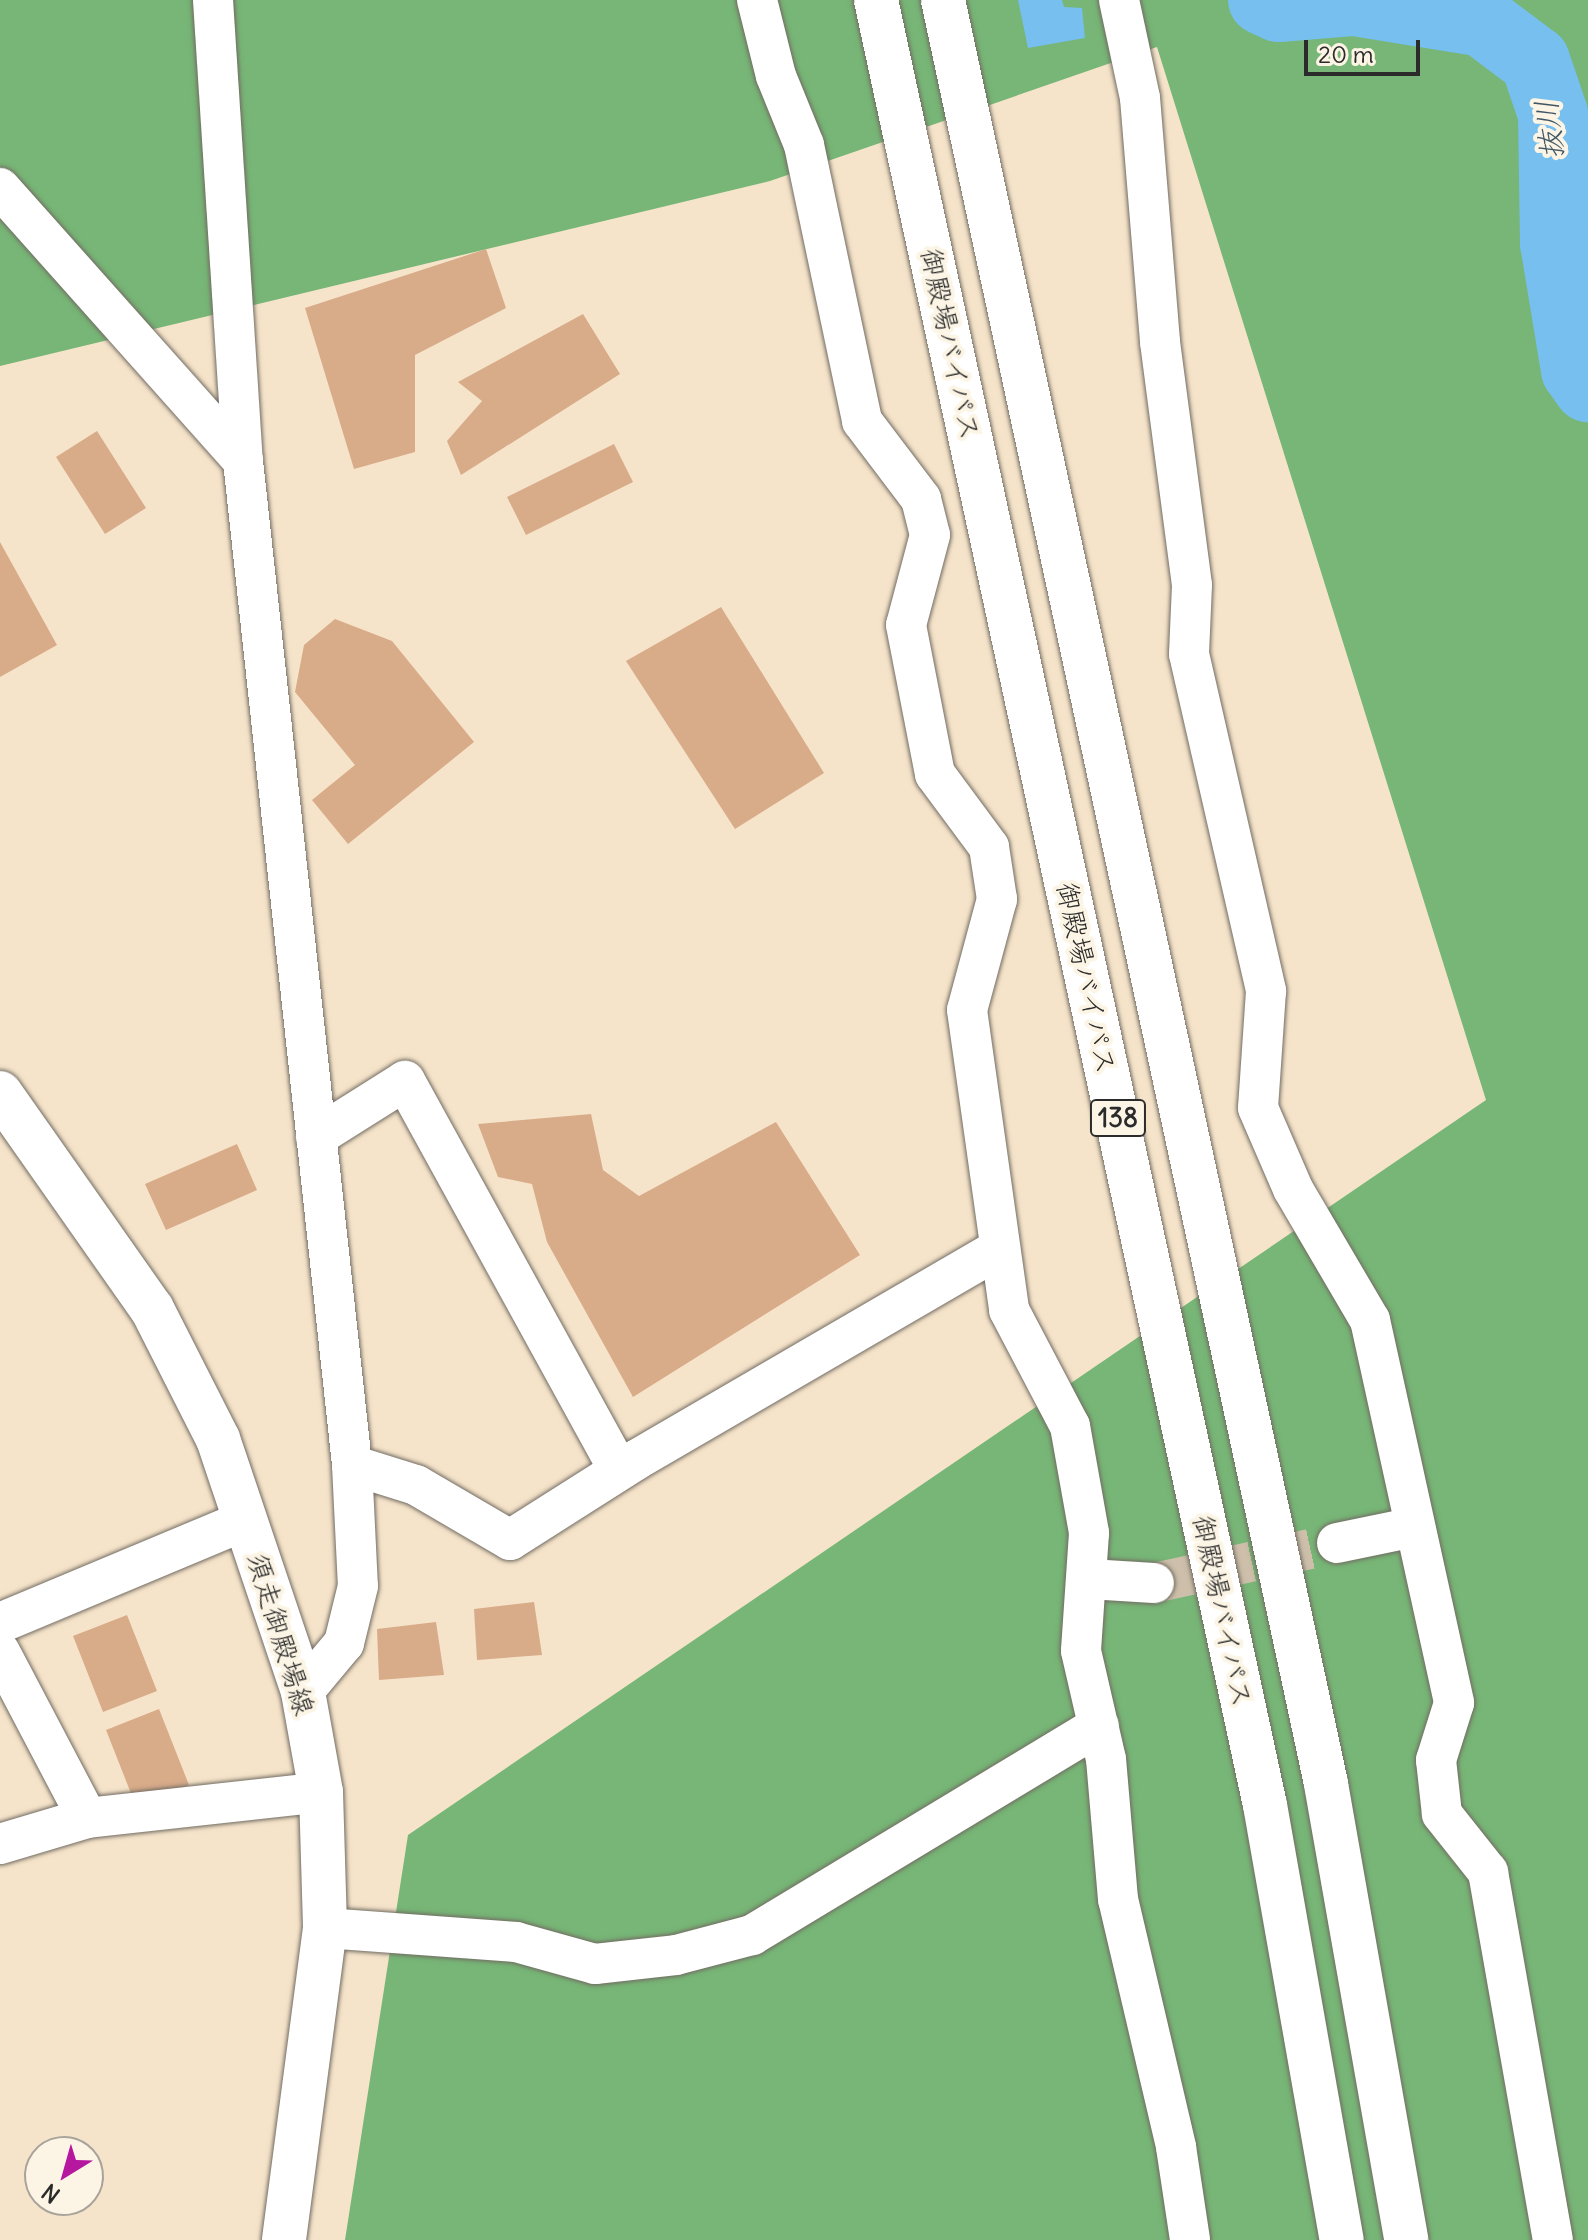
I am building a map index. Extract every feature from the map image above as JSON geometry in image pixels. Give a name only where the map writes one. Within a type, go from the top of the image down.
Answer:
[{"type":"main road","name":"御殿場バイパス","points":[[876,0],[1265,1805],[1342,2240]]},
{"type":"main road","name":"138","points":[[943,0],[1326,1784],[1406,2240]]},
{"type":"main road","name":"須走御殿場線","points":[[0,1093],[152,1309],[218,1439],[303,1692],[321,1792],[325,1928],[284,2240]]},
{"type":"street","points":[[213,0],[243,461],[352,1465],[358,1586],[344,1643],[303,1692]]},
{"type":"street","points":[[757,0],[776,76],[804,145],[862,421],[921,499],[930,535],[906,625],[935,774],[989,847],[997,899],[967,1010],[1009,1310],[1070,1426],[1089,1533],[1089,1579],[1081,1651],[1099,1726],[1118,1899],[1176,2147],[1190,2240]]},
{"type":"street","points":[[1119,0],[1140,98],[1160,342],[1192,585],[1189,654],[1266,991],[1258,1108],[1293,1189],[1370,1320],[1454,1703],[1436,1760],[1442,1814],[1488,1872],[1553,2240]]},
{"type":"street","points":[[0,188],[243,461]]},
{"type":"street","points":[[316,1137],[405,1081],[619,1470]]},
{"type":"street","points":[[352,1465],[416,1485],[510,1540],[619,1470],[1000,1248]]},
{"type":"street","points":[[0,1623],[246,1520]]},
{"type":"street","points":[[1337,1543],[1414,1527]]},
{"type":"street","points":[[1089,1579],[1154,1583]]},
{"type":"street","points":[[0,1652],[87,1818]]},
{"type":"street","points":[[325,1928],[516,1942],[595,1964],[676,1955],[752,1935],[1099,1726]]},
{"type":"street","points":[[0,1844],[87,1818],[321,1792]]},
{"type":"green space","points":[[0,0],[1588,0],[1588,2240],[345,2240],[408,1835],[1486,1100],[1157,47],[770,181],[0,366]]},
{"type":"water","points":[[1018,0],[1062,0],[1064,7],[1082,8],[1085,38],[1028,48]]},
{"type":"building","points":[[486,249],[506,308],[415,355],[415,452],[354,469],[305,308]]},
{"type":"building","points":[[583,314],[620,374],[461,475],[447,441],[482,401],[458,382]]},
{"type":"building","points":[[97,431],[146,508],[105,534],[56,457]]},
{"type":"building","points":[[614,444],[633,482],[526,535],[507,497]]},
{"type":"building","points":[[0,542],[57,645],[0,677]]},
{"type":"building","points":[[721,607],[824,773],[735,829],[626,661]]},
{"type":"building","points":[[335,619],[392,641],[474,742],[348,844],[312,800],[355,765],[295,692],[304,645]]},
{"type":"building","points":[[591,1114],[603,1170],[639,1196],[776,1122],[860,1255],[633,1397],[547,1242],[532,1184],[498,1177],[478,1124]]},
{"type":"building","points":[[237,1144],[257,1190],[166,1230],[145,1184]]},
{"type":"building","points":[[534,1602],[542,1655],[477,1660],[474,1609]]},
{"type":"building","points":[[127,1615],[157,1691],[103,1712],[73,1636]]},
{"type":"building","points":[[436,1622],[444,1675],[379,1680],[377,1629]]},
{"type":"building","points":[[159,1709],[189,1785],[136,1806],[106,1730]]},
{"type":"waterway","name":"抜川","points":[[1263,0],[1279,7],[1354,1],[1483,22],[1535,61],[1553,114],[1555,243],[1576,370],[1588,387]]},
{"type":"tunnel","points":[[1154,1583],[1337,1543]]}]
